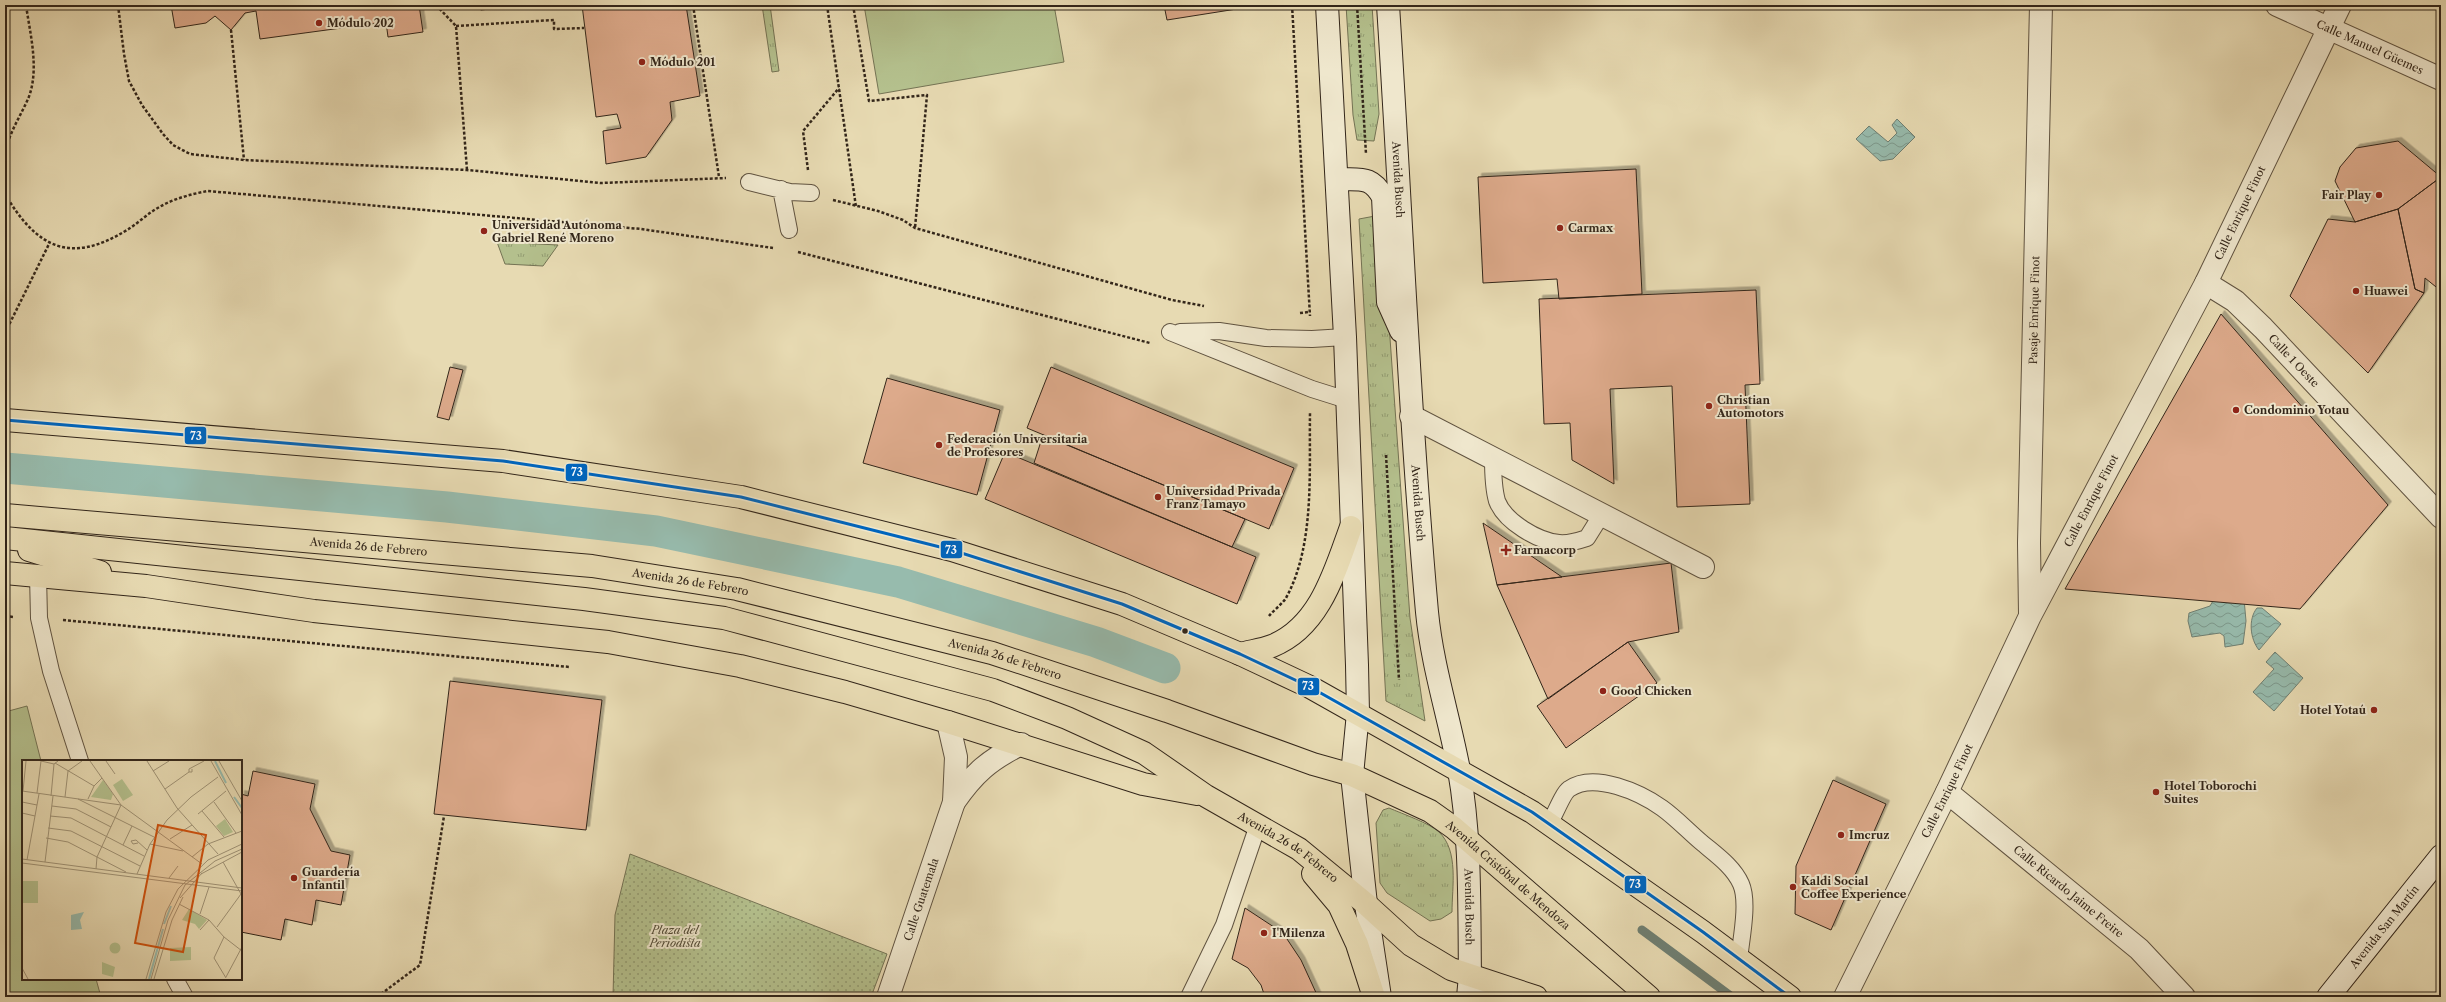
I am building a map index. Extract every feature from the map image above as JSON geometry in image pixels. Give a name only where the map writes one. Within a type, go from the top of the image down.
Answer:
[{"type":"main road","points":[[5,420],[504,461],[741,497],[952,550],[1122,604],[1240,654],[1358,713],[1550,823],[1790,997]]},
{"type":"main road","name":"Avenida 26 de Febrero","points":[[5,515],[592,566],[737,589],[992,653],[1167,711],[1312,764],[1352,775]]},
{"type":"main road","points":[[1240,654],[1273,646],[1293,634],[1309,617],[1330,587],[1351,527]]},
{"type":"main road","name":"Avenida 26 de Febrero","points":[[5,538],[577,598],[724,618],[993,690],[1067,718],[1144,753],[1206,796],[1258,824],[1286,842],[1366,904]]},
{"type":"main road","points":[[5,543],[146,586]]},
{"type":"main road","name":"Avenida 26 de Febrero","points":[[5,573],[146,586],[314,611],[608,642],[740,666],[845,692],[948,722],[1144,784],[1206,796]]},
{"type":"main road","name":"Avenida Cristóbal de Mendoza","points":[[1352,775],[1430,811],[1468,841],[1650,997]]},
{"type":"main road","points":[[1286,842],[1339,905],[1357,944],[1374,997]]},
{"type":"main road","points":[[1366,904],[1411,946],[1451,969],[1536,997]]},
{"type":"street","points":[[1327,5],[1338,179],[1345,337],[1358,713],[1352,775],[1366,904],[1380,997]]},
{"type":"street","name":"Avenida Busch","points":[[1388,5],[1411,416],[1428,616],[1442,696],[1458,770],[1468,841],[1470,976],[1468,997]]},
{"type":"street","name":"Pasaje Enrique Finot","points":[[2030,616],[2029,543],[2040,5]]},
{"type":"street","name":"Calle Manuel Güemes","points":[[2277,5],[2441,79]]},
{"type":"street","name":"Calle Enrique Finot","points":[[1845,997],[1947,792],[2030,616],[2206,283],[2340,5]]},
{"type":"street","points":[[1338,179],[1368,180],[1377,185],[1383,197],[1388,302],[1407,347]]},
{"type":"street","name":"Calle 1 Oeste","points":[[2206,283],[2235,301],[2263,328],[2441,517]]},
{"type":"street","points":[[1411,416],[1704,567]]},
{"type":"street","name":"Calle Guatemala","points":[[888,997],[954,802],[956,757],[948,722]]},
{"type":"street","name":"Calle Guatemala","points":[[954,802],[980,768],[998,755],[1021,744]]},
{"type":"street","name":"Calle Ricardo Jaime Freire","points":[[1947,792],[2139,949],[2184,997]]},
{"type":"street","name":"Avenida San Martín","points":[[2328,997],[2441,856]]},
{"type":"lane","points":[[749,182],[781,189],[811,193]]},
{"type":"lane","points":[[781,189],[788,230]]},
{"type":"lane","points":[[1345,337],[1312,339],[1266,338],[1219,330],[1170,332],[1312,389],[1347,400]]},
{"type":"lane","points":[[1493,458],[1493,478],[1498,501],[1506,514],[1517,523],[1540,537],[1559,543],[1587,538],[1596,528],[1602,514]]},
{"type":"lane","points":[[38,575],[39,618],[50,671],[80,760]]},
{"type":"lane","points":[[1550,823],[1568,789],[1584,783],[1605,782],[1632,791],[1662,808],[1730,867],[1741,884],[1743,892],[1743,923],[1739,959]]},
{"type":"lane","points":[[1189,997],[1224,925],[1258,824]]},
{"type":"lane","points":[[1470,976],[1482,997]]},
{"type":"lane","points":[[176,980],[186,997]]},
{"type":"path","points":[[5,152],[18,117],[28,98],[34,63],[26,5]]},
{"type":"path","points":[[118,5],[129,80],[142,105],[163,134],[173,145],[190,154],[244,160],[467,170],[601,183],[719,177],[749,182]]},
{"type":"path","points":[[436,5],[456,26],[467,170]]},
{"type":"path","points":[[693,5],[719,177]]},
{"type":"path","points":[[827,5],[856,207]]},
{"type":"path","points":[[853,5],[869,101],[927,95],[915,228]]},
{"type":"path","points":[[1292,5],[1312,339]]},
{"type":"path","points":[[1357,5],[1368,180]]},
{"type":"path","points":[[456,26],[554,20],[554,29],[584,28]]},
{"type":"path","points":[[230,30],[244,160]]},
{"type":"path","points":[[840,88],[803,131],[811,193],[856,207],[878,211],[903,220],[915,228],[1172,300],[1209,307]]},
{"type":"path","points":[[5,194],[18,215],[49,244],[69,249],[90,247],[111,240],[128,230],[157,208],[187,195],[208,192],[641,229],[778,249]]},
{"type":"path","points":[[5,333],[49,244]]},
{"type":"path","points":[[793,252],[815,255],[898,279],[1152,343]]},
{"type":"path","points":[[1263,622],[1285,599],[1299,562],[1309,510],[1312,389]]},
{"type":"path","points":[[5,616],[577,668]]},
{"type":"path","points":[[377,997],[420,965],[444,816]]},
{"type":"green space","points":[[762,5],[770,5],[779,71],[772,72]]},
{"type":"green space","points":[[864,5],[1054,5],[1064,62],[879,94]]},
{"type":"green space","points":[[1346,5],[1372,5],[1379,114],[1374,141],[1357,140],[1353,115]]},
{"type":"green space","points":[[1375,216],[1382,226],[1410,618],[1425,721],[1386,701],[1359,219]]},
{"type":"green space","points":[[497,242],[558,245],[543,266],[505,264]]},
{"type":"green space","points":[[27,706],[41,760],[22,760],[22,980],[96,980],[101,997],[5,997],[5,712]]},
{"type":"green space","points":[[1389,808],[1429,825],[1439,832],[1445,840],[1452,859],[1452,912],[1441,919],[1430,921],[1387,893],[1380,883],[1376,823],[1383,810]]},
{"type":"green space","name":"Plaza del Periodista","points":[[630,854],[887,954],[871,997],[613,997],[615,915]]},
{"type":"water","points":[[1897,119],[1915,137],[1893,159],[1880,161],[1856,139],[1869,126],[1888,142],[1897,133],[1892,125]]},
{"type":"water","points":[[2217,594],[2244,599],[2246,621],[2243,644],[2225,647],[2224,636],[2220,633],[2192,637],[2188,621],[2189,613],[2210,606]]},
{"type":"water","points":[[2257,608],[2262,608],[2281,624],[2259,650],[2252,635],[2251,629],[2252,618]]},
{"type":"water","points":[[2275,652],[2303,678],[2274,711],[2253,692],[2274,669],[2266,662]]},
{"type":"building","name":"Módulo 202","points":[[171,5],[419,5],[423,32],[388,37],[386,22],[260,39],[256,11],[245,13],[231,30],[215,16],[206,23],[175,28]]},
{"type":"building","points":[[474,5],[523,5],[481,10]]},
{"type":"building","name":"Módulo 201","points":[[582,5],[686,5],[700,96],[670,102],[672,120],[646,157],[606,164],[603,131],[621,128],[617,114],[596,117]]},
{"type":"building","points":[[1164,5],[1243,5],[1243,8],[1167,20]]},
{"type":"building","name":"Fair Play","points":[[2398,141],[2441,177],[2398,209],[2355,222],[2335,181],[2340,167],[2356,148]]},
{"type":"building","name":"Carmax","points":[[1636,169],[1642,294],[1559,299],[1557,279],[1483,283],[1478,177]]},
{"type":"building","points":[[2441,177],[2441,291],[2425,278],[2424,293],[2415,289],[2398,209]]},
{"type":"building","name":"Huawei","points":[[2398,209],[2415,289],[2424,293],[2368,373],[2290,296],[2328,219],[2355,222]]},
{"type":"building","name":"Christian Automotors","points":[[1756,290],[1760,384],[1745,385],[1750,504],[1677,507],[1672,386],[1610,389],[1614,484],[1572,460],[1570,423],[1544,424],[1539,299]]},
{"type":"building","name":"Condominio Yotau","points":[[2221,314],[2388,505],[2300,609],[2065,589]]},
{"type":"building","points":[[450,367],[463,370],[449,420],[437,417]]},
{"type":"building","points":[[1051,367],[1294,468],[1269,529],[1027,428]]},
{"type":"building","points":[[887,378],[1000,410],[977,495],[863,463]]},
{"type":"building","points":[[1043,435],[1245,519],[1232,547],[1034,463]]},
{"type":"building","points":[[1005,452],[1256,557],[1237,604],[985,499]]},
{"type":"building","name":"Farmacorp","points":[[1483,523],[1562,577],[1497,585]]},
{"type":"building","points":[[1671,563],[1679,632],[1628,642],[1548,699],[1497,585]]},
{"type":"building","name":"Good Chicken","points":[[1628,642],[1657,683],[1566,748],[1537,706]]},
{"type":"building","points":[[450,681],[602,700],[586,830],[434,814]]},
{"type":"building","name":"Guardería Infantil","points":[[253,771],[315,784],[310,809],[331,851],[350,855],[341,905],[316,900],[312,925],[285,919],[281,940],[242,932],[242,794],[248,796]]},
{"type":"building","name":"Imcruz","points":[[1833,780],[1886,804],[1831,930],[1795,914],[1796,866]]},
{"type":"building","points":[[1245,908],[1283,933],[1301,960],[1318,997],[1265,997],[1261,985],[1248,968],[1232,959]]},
{"type":"waterway","points":[[5,468],[447,507],[656,531],[898,582],[1096,642],[1165,668]]},
{"type":"waterway","points":[[1642,930],[1732,997]]},
{"type":"transit line","name":"73","points":[[5,420],[503,461],[741,497],[952,550],[1122,604],[1240,654],[1310,687],[1532,812],[1703,932],[1790,997]]},
{"type":"place","name":"Módulo 202","points":[[319,23]]},
{"type":"place","name":"Módulo 201","points":[[642,62]]},
{"type":"place","name":"Fair Play","points":[[2379,195]]},
{"type":"place","name":"Carmax","points":[[1560,228]]},
{"type":"place","name":"Universidad Autónoma Gabriel René Moreno","points":[[484,231]]},
{"type":"place","name":"Huawei","points":[[2356,291]]},
{"type":"place","name":"Christian Automotors","points":[[1709,406]]},
{"type":"place","name":"Condominio Yotau","points":[[2236,410]]},
{"type":"place","name":"Federación Universitaria de Profesores","points":[[939,445]]},
{"type":"place","name":"Universidad Privada Franz Tamayo","points":[[1158,497]]},
{"type":"place","name":"Farmacorp","points":[[1506,550]]},
{"type":"place","name":"Good Chicken","points":[[1603,691]]},
{"type":"place","name":"Hotel Yotaú","points":[[2374,710]]},
{"type":"place","name":"Hotel Toborochi Suites","points":[[2156,792]]},
{"type":"place","name":"Imcruz","points":[[1841,835]]},
{"type":"place","name":"Guardería Infantil","points":[[294,878]]},
{"type":"place","name":"Kaldi Social Coffee Experience","points":[[1793,887]]},
{"type":"place","name":"I'Milenza","points":[[1264,933]]}]
